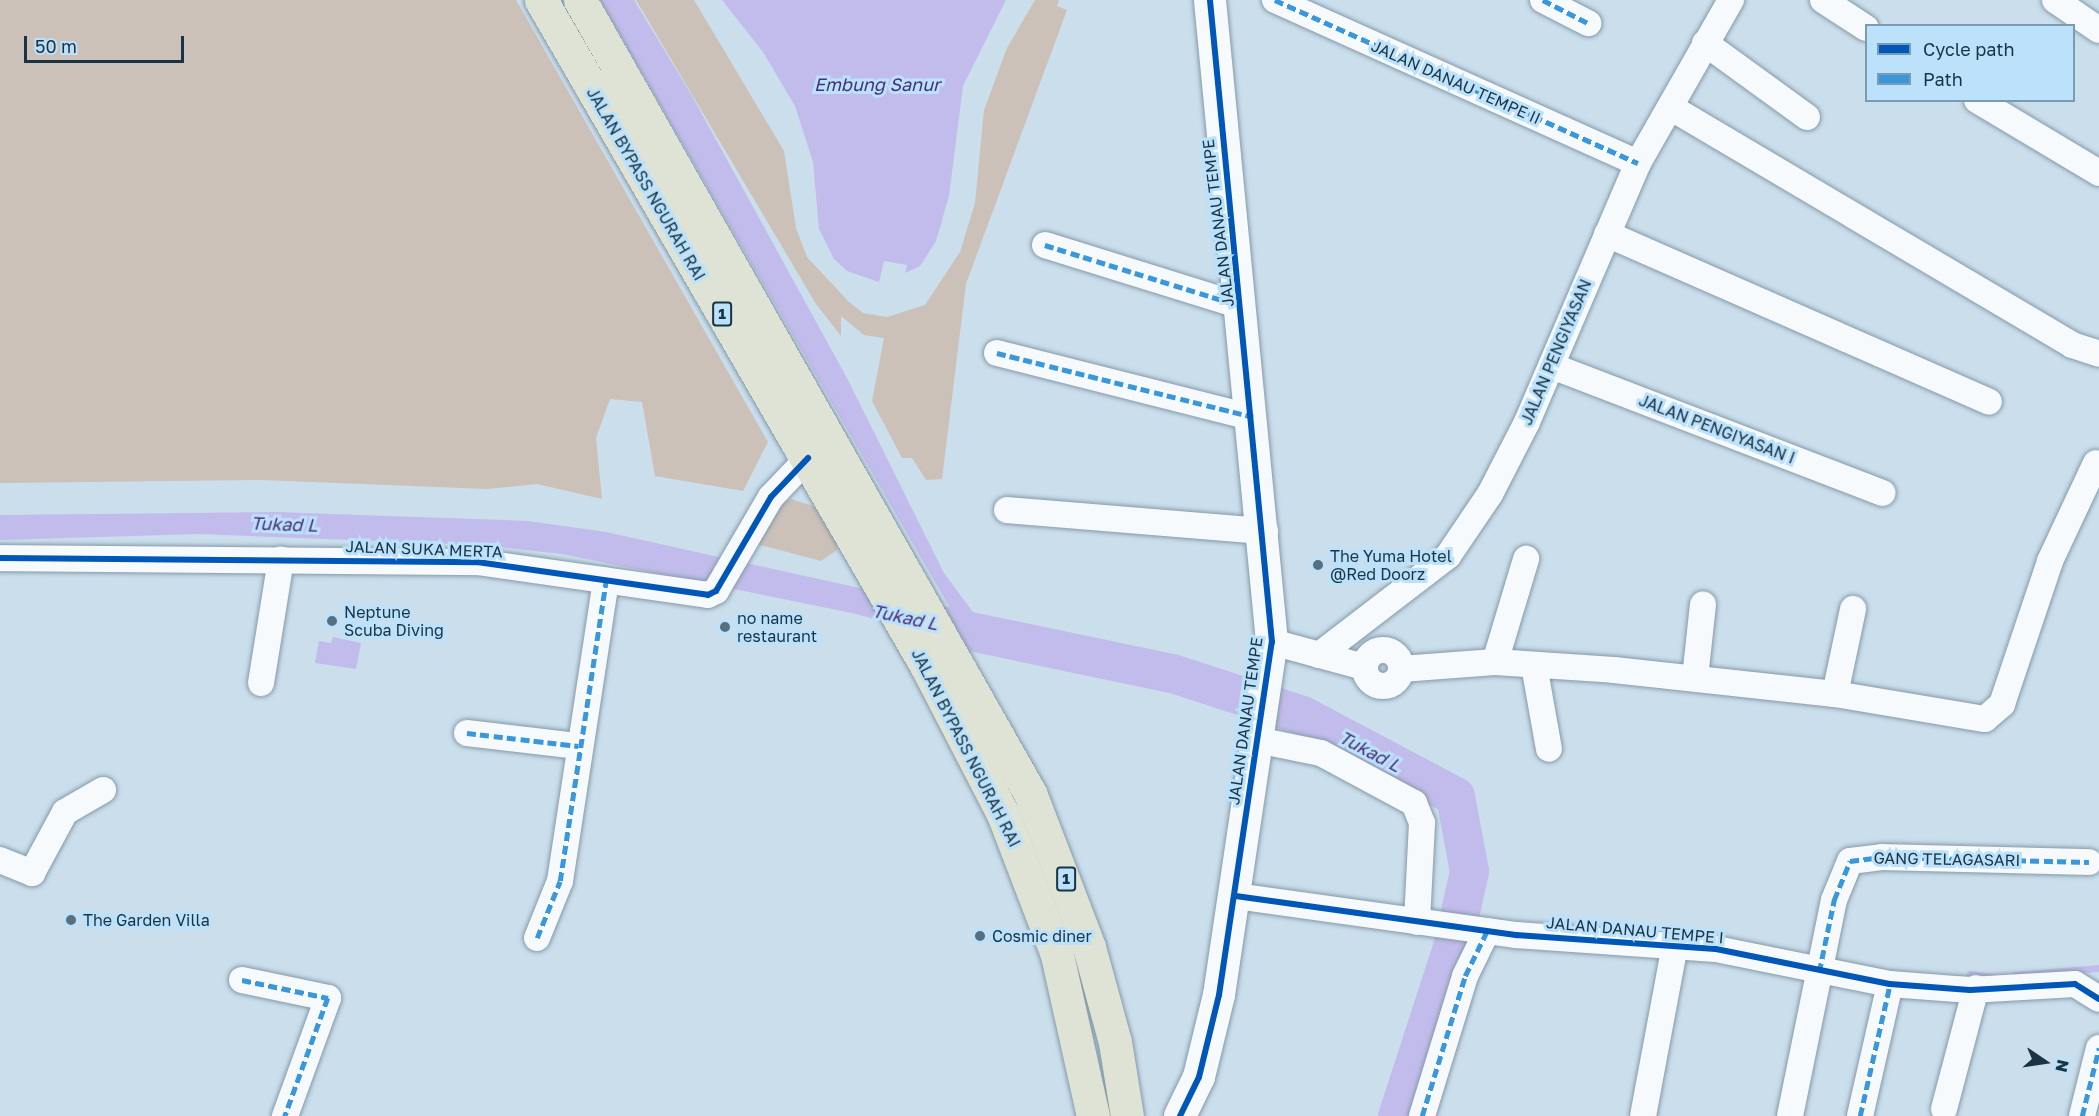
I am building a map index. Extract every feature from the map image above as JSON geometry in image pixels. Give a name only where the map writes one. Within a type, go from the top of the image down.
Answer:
[{"type":"highway","name":"JALAN BYPASS NGURAH RAI","points":[[542,0],[808,458],[861,520]]},
{"type":"highway","name":"JALAN BYPASS NGURAH RAI","points":[[580,0],[625,79],[861,520],[942,663],[1030,793],[1061,866],[1115,1042],[1127,1116]]},
{"type":"highway","points":[[597,98],[625,79]]},
{"type":"highway","name":"JALAN BYPASS NGURAH RAI","points":[[942,663],[1032,884],[1057,955],[1093,1116]]},
{"type":"street","name":"JALAN DANAU TEMPE","points":[[1180,1116],[1202,1066],[1235,896],[1270,654],[1265,531],[1210,0]]},
{"type":"street","name":"JALAN DANAU TEMPE II","points":[[1275,0],[1638,163]]},
{"type":"street","points":[[1543,0],[1588,23]]},
{"type":"street","name":"JALAN PENGIYASAN","points":[[1319,655],[1448,556],[1490,494],[1552,366],[1638,163],[1731,0]]},
{"type":"street","points":[[1823,0],[1865,27]]},
{"type":"street","points":[[2055,0],[2099,30]]},
{"type":"street","points":[[1705,43],[1807,117]]},
{"type":"street","points":[[1980,102],[2099,173]]},
{"type":"street","points":[[1671,107],[2072,345],[2099,354]]},
{"type":"street","points":[[1607,234],[1989,402]]},
{"type":"street","points":[[1045,245],[1241,306]]},
{"type":"street","points":[[997,353],[1253,417]]},
{"type":"street","name":"JALAN PENGIYASAN I","points":[[1552,366],[1882,493]]},
{"type":"street","name":"JALAN SUKA MERTA","points":[[0,558],[477,562],[677,594],[716,591],[771,497],[808,458]]},
{"type":"street","points":[[1270,654],[1319,655],[1364,667],[1370,654],[1384,650],[1396,656],[1401,669],[1494,662],[1695,678],[1835,694],[1971,720],[1994,714],[2010,686],[2050,561],[2096,463]]},
{"type":"street","points":[[1007,510],[1265,531]]},
{"type":"street","points":[[1494,662],[1526,559]]},
{"type":"street","points":[[261,683],[281,560]]},
{"type":"street","points":[[537,938],[560,881],[578,746],[606,581]]},
{"type":"street","points":[[1695,678],[1703,604]]},
{"type":"street","points":[[1835,694],[1853,609]]},
{"type":"street","points":[[1534,664],[1549,750]]},
{"type":"street","points":[[467,733],[578,746]]},
{"type":"street","points":[[1258,734],[1321,753],[1414,803],[1422,823],[1428,924]]},
{"type":"street","points":[[0,860],[32,873],[65,812],[103,790]]},
{"type":"street","name":"GANG TELAGASARI","points":[[1819,972],[1834,900],[1850,861],[1882,857],[2090,862]]},
{"type":"street","name":"JALAN DANAU TEMPE I","points":[[1235,896],[1485,931],[1675,945],[1777,960],[1819,972],[1890,984],[1976,988],[2075,984],[2099,999]]},
{"type":"street","points":[[1422,1116],[1465,976],[1485,931]]},
{"type":"street","points":[[1643,1116],[1675,945]]},
{"type":"street","points":[[1791,1116],[1819,972]]},
{"type":"street","points":[[242,980],[328,998],[285,1116]]},
{"type":"street","points":[[1860,1116],[1890,984]]},
{"type":"street","points":[[1944,1109],[1976,988]]},
{"type":"street","points":[[2082,1116],[2099,1048]]},
{"type":"shaded area","points":[[0,0],[516,0],[768,442],[743,491],[655,476],[642,402],[610,399],[596,438],[602,499],[537,484],[487,489],[262,480],[0,483]]},
{"type":"shaded area","points":[[636,0],[694,0],[784,151],[796,228],[807,257],[849,302],[863,313],[887,317],[925,305],[960,252],[975,203],[984,110],[1007,48],[1035,0],[1059,0],[1057,6],[1067,10],[966,284],[942,479],[926,480],[912,458],[902,458],[872,401],[884,338],[864,335],[841,316],[841,336],[816,304]]},
{"type":"shaded area","points":[[791,499],[819,508],[839,541],[837,550],[821,561],[752,543],[776,508]]},
{"type":"water","points":[[600,0],[634,0],[692,96],[847,378],[944,573],[978,619],[982,629],[972,645],[852,613],[562,554],[480,545],[199,534],[0,540],[0,515],[276,512],[528,521],[606,532],[950,608]]},
{"type":"water","name":"Embung Sanur","points":[[722,0],[1006,0],[963,86],[949,196],[936,241],[920,266],[905,273],[907,265],[884,261],[879,282],[847,271],[834,259],[819,229],[813,162],[795,106],[763,52]]},
{"type":"water","points":[[333,637],[361,643],[356,669],[315,663],[319,641],[331,643]]},
{"type":"waterway","name":"Tukad L","points":[[927,622],[1172,673],[1302,715],[1455,796],[1469,871],[1452,947],[1397,1116]]},
{"type":"waterway","points":[[2015,975],[2099,968]]},
{"type":"waterway","points":[[1970,974],[1992,977]]},
{"type":"marked path","points":[[1275,0],[1638,163]]},
{"type":"marked path","points":[[1543,0],[1588,23]]},
{"type":"marked path","points":[[1045,245],[1241,306]]},
{"type":"marked path","points":[[997,353],[1253,417]]},
{"type":"marked path","points":[[537,938],[560,881],[606,581]]},
{"type":"marked path","points":[[467,733],[578,746]]},
{"type":"marked path","points":[[1819,972],[1834,900],[1850,861],[1882,857],[2089,862]]},
{"type":"marked path","points":[[1422,1116],[1465,976],[1487,931]]},
{"type":"marked path","points":[[242,980],[328,998],[285,1116]]},
{"type":"marked path","points":[[1860,1116],[1890,984]]},
{"type":"marked path","points":[[2082,1116],[2099,1048]]},
{"type":"cycle path","points":[[1180,1116],[1199,1077],[1219,995],[1272,642],[1210,0]]},
{"type":"cycle path","points":[[0,558],[477,562],[708,595],[716,591],[771,497],[808,458]]},
{"type":"cycle path","points":[[1235,896],[1516,935],[1716,949],[1890,984],[1970,990],[2075,984],[2099,999]]},
{"type":"place","name":"The Yuma Hotel @Red Doorz","points":[[1318,565]]},
{"type":"place","name":"Neptune Scuba Diving","points":[[332,621]]},
{"type":"place","name":"no name restaurant","points":[[725,627]]},
{"type":"place","name":"The Garden Villa","points":[[71,920]]},
{"type":"place","name":"Cosmic diner","points":[[980,936]]}]
